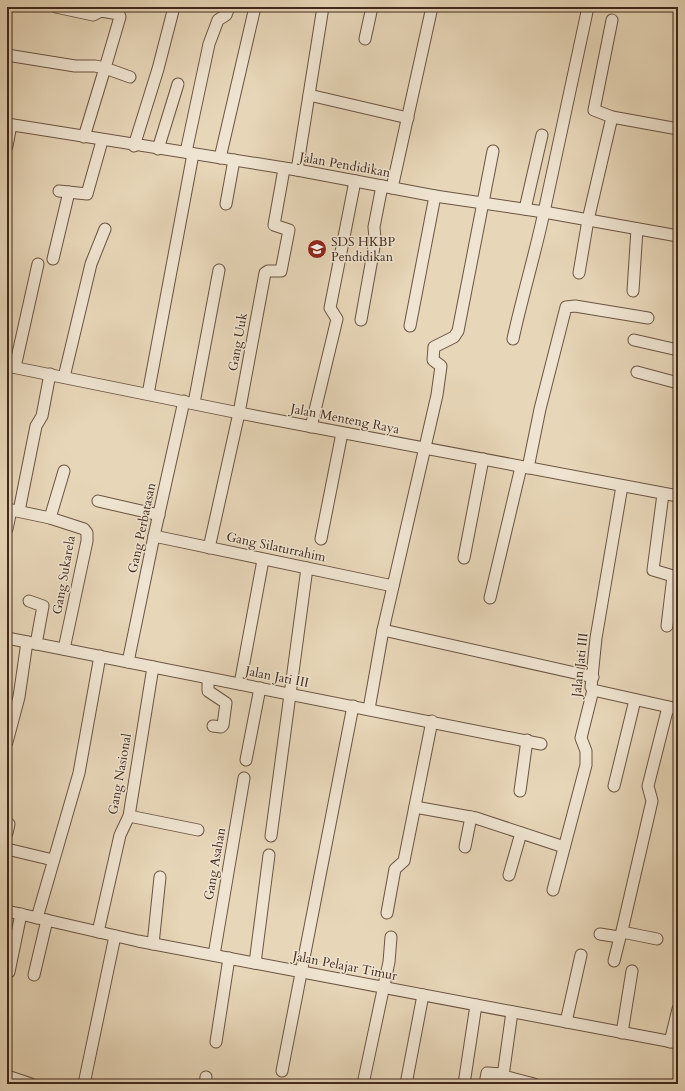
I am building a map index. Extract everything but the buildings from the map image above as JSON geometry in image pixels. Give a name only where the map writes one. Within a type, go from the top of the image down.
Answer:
[{"type":"street","points":[[56,7],[93,15],[101,11],[120,15],[84,137]]},
{"type":"street","points":[[134,146],[160,62],[174,7]]},
{"type":"street","points":[[148,394],[209,44],[218,20],[226,15],[229,7]]},
{"type":"street","points":[[220,158],[255,7]]},
{"type":"street","points":[[297,170],[324,7]]},
{"type":"street","points":[[365,39],[372,7]]},
{"type":"street","points":[[361,320],[374,246],[374,227],[408,118],[432,7]]},
{"type":"street","points":[[513,340],[521,298],[534,257],[588,7]]},
{"type":"street","points":[[612,20],[594,109],[612,117],[678,129]]},
{"type":"street","points":[[7,55],[75,66],[95,66],[130,77]]},
{"type":"street","points":[[158,149],[178,84]]},
{"type":"street","points":[[309,95],[408,118]]},
{"type":"street","points":[[579,274],[588,220],[612,117]]},
{"type":"street","points":[[7,146],[9,125]]},
{"type":"street","name":"Jalan Pendidikan","points":[[9,125],[102,141],[297,170],[435,196],[544,212],[678,236]]},
{"type":"street","points":[[525,209],[542,136]]},
{"type":"street","points":[[53,259],[64,191],[87,194],[102,141]]},
{"type":"street","points":[[370,710],[383,630],[425,448],[442,366],[433,360],[434,347],[454,338],[458,331],[493,152]]},
{"type":"street","points":[[226,204],[234,160]]},
{"type":"street","name":"Gang Uuk","points":[[209,548],[239,413],[265,273],[282,271],[289,230],[274,225],[284,169]]},
{"type":"street","points":[[311,427],[337,319],[336,314],[330,308],[355,181]]},
{"type":"street","points":[[410,326],[435,196]]},
{"type":"street","points":[[64,377],[91,264],[105,229]]},
{"type":"street","points":[[633,291],[637,229]]},
{"type":"street","points":[[11,367],[38,264]]},
{"type":"street","name":"Gang Perbatasan","points":[[128,662],[154,536],[189,402],[219,270]]},
{"type":"street","points":[[490,598],[566,308],[575,306],[648,318]]},
{"type":"street","points":[[634,340],[678,350]]},
{"type":"street","name":"Jalan Menteng Raya","points":[[11,367],[342,433],[663,494],[677,495]]},
{"type":"street","points":[[638,372],[678,383]]},
{"type":"street","points":[[7,529],[36,426],[42,416],[50,374]]},
{"type":"street","points":[[321,539],[342,433]]},
{"type":"street","points":[[464,558],[483,459]]},
{"type":"street","points":[[50,518],[64,471]]},
{"type":"street","name":"Jalan Jati III","points":[[553,890],[586,765],[586,751],[581,738],[593,690],[596,638],[622,486]]},
{"type":"street","points":[[663,494],[653,570],[671,574],[673,577],[667,626]]},
{"type":"street","points":[[98,501],[159,515]]},
{"type":"street","name":"Gang Sukarela","points":[[12,510],[50,518],[84,529],[88,536],[64,649]]},
{"type":"street","name":"Gang Silaturrahim","points":[[154,536],[393,586]]},
{"type":"street","points":[[240,684],[263,560]]},
{"type":"street","points":[[271,836],[307,568]]},
{"type":"street","points":[[7,742],[42,606],[29,601]]},
{"type":"street","points":[[383,630],[593,677]]},
{"type":"street","name":"Jalan Jati III","points":[[7,638],[432,721],[541,744]]},
{"type":"street","points":[[34,975],[42,919],[53,860],[79,773],[100,656]]},
{"type":"street","name":"Gang Nasional","points":[[98,932],[120,835],[129,816],[153,667]]},
{"type":"street","points":[[208,678],[208,691],[224,700],[226,705],[223,725],[221,727],[213,726]]},
{"type":"street","points":[[246,760],[260,688]]},
{"type":"street","points":[[593,690],[673,708],[648,786],[652,801],[614,961]]},
{"type":"street","points":[[614,786],[635,700]]},
{"type":"street","points":[[282,1071],[353,706]]},
{"type":"street","points":[[387,912],[395,869],[404,861],[432,721]]},
{"type":"street","points":[[520,791],[526,740]]},
{"type":"street","name":"Gang Asahan","points":[[214,955],[244,778]]},
{"type":"street","points":[[415,807],[471,817],[564,847]]},
{"type":"street","points":[[129,816],[198,830]]},
{"type":"street","points":[[465,847],[471,817]]},
{"type":"street","points":[[509,875],[521,833]]},
{"type":"street","points":[[7,849],[53,860]]},
{"type":"street","points":[[255,963],[269,855]]},
{"type":"street","points":[[153,944],[160,878]]},
{"type":"street","name":"Jalan Pelajar Timur","points":[[7,911],[153,944],[674,1043]]},
{"type":"street","points":[[9,972],[21,914]]},
{"type":"street","points":[[600,934],[621,934],[657,939]]},
{"type":"street","points":[[84,1084],[115,936]]},
{"type":"street","points":[[363,1084],[390,955],[391,937]]},
{"type":"street","points":[[566,1022],[581,955]]},
{"type":"street","points":[[216,1042],[230,958]]},
{"type":"street","points":[[622,1033],[632,971]]},
{"type":"street","points":[[406,1084],[423,995]]},
{"type":"street","points":[[464,1084],[476,1005]]},
{"type":"street","points":[[674,1043],[678,1009]]},
{"type":"street","points":[[512,1012],[503,1074],[505,1078],[534,1084]]},
{"type":"street","points":[[484,1084],[487,1073],[503,1074]]},
{"type":"street","points":[[7,1076],[31,1084]]},
{"type":"place","name":"SDS HKBP Pendidikan","points":[[317,249]]}]
